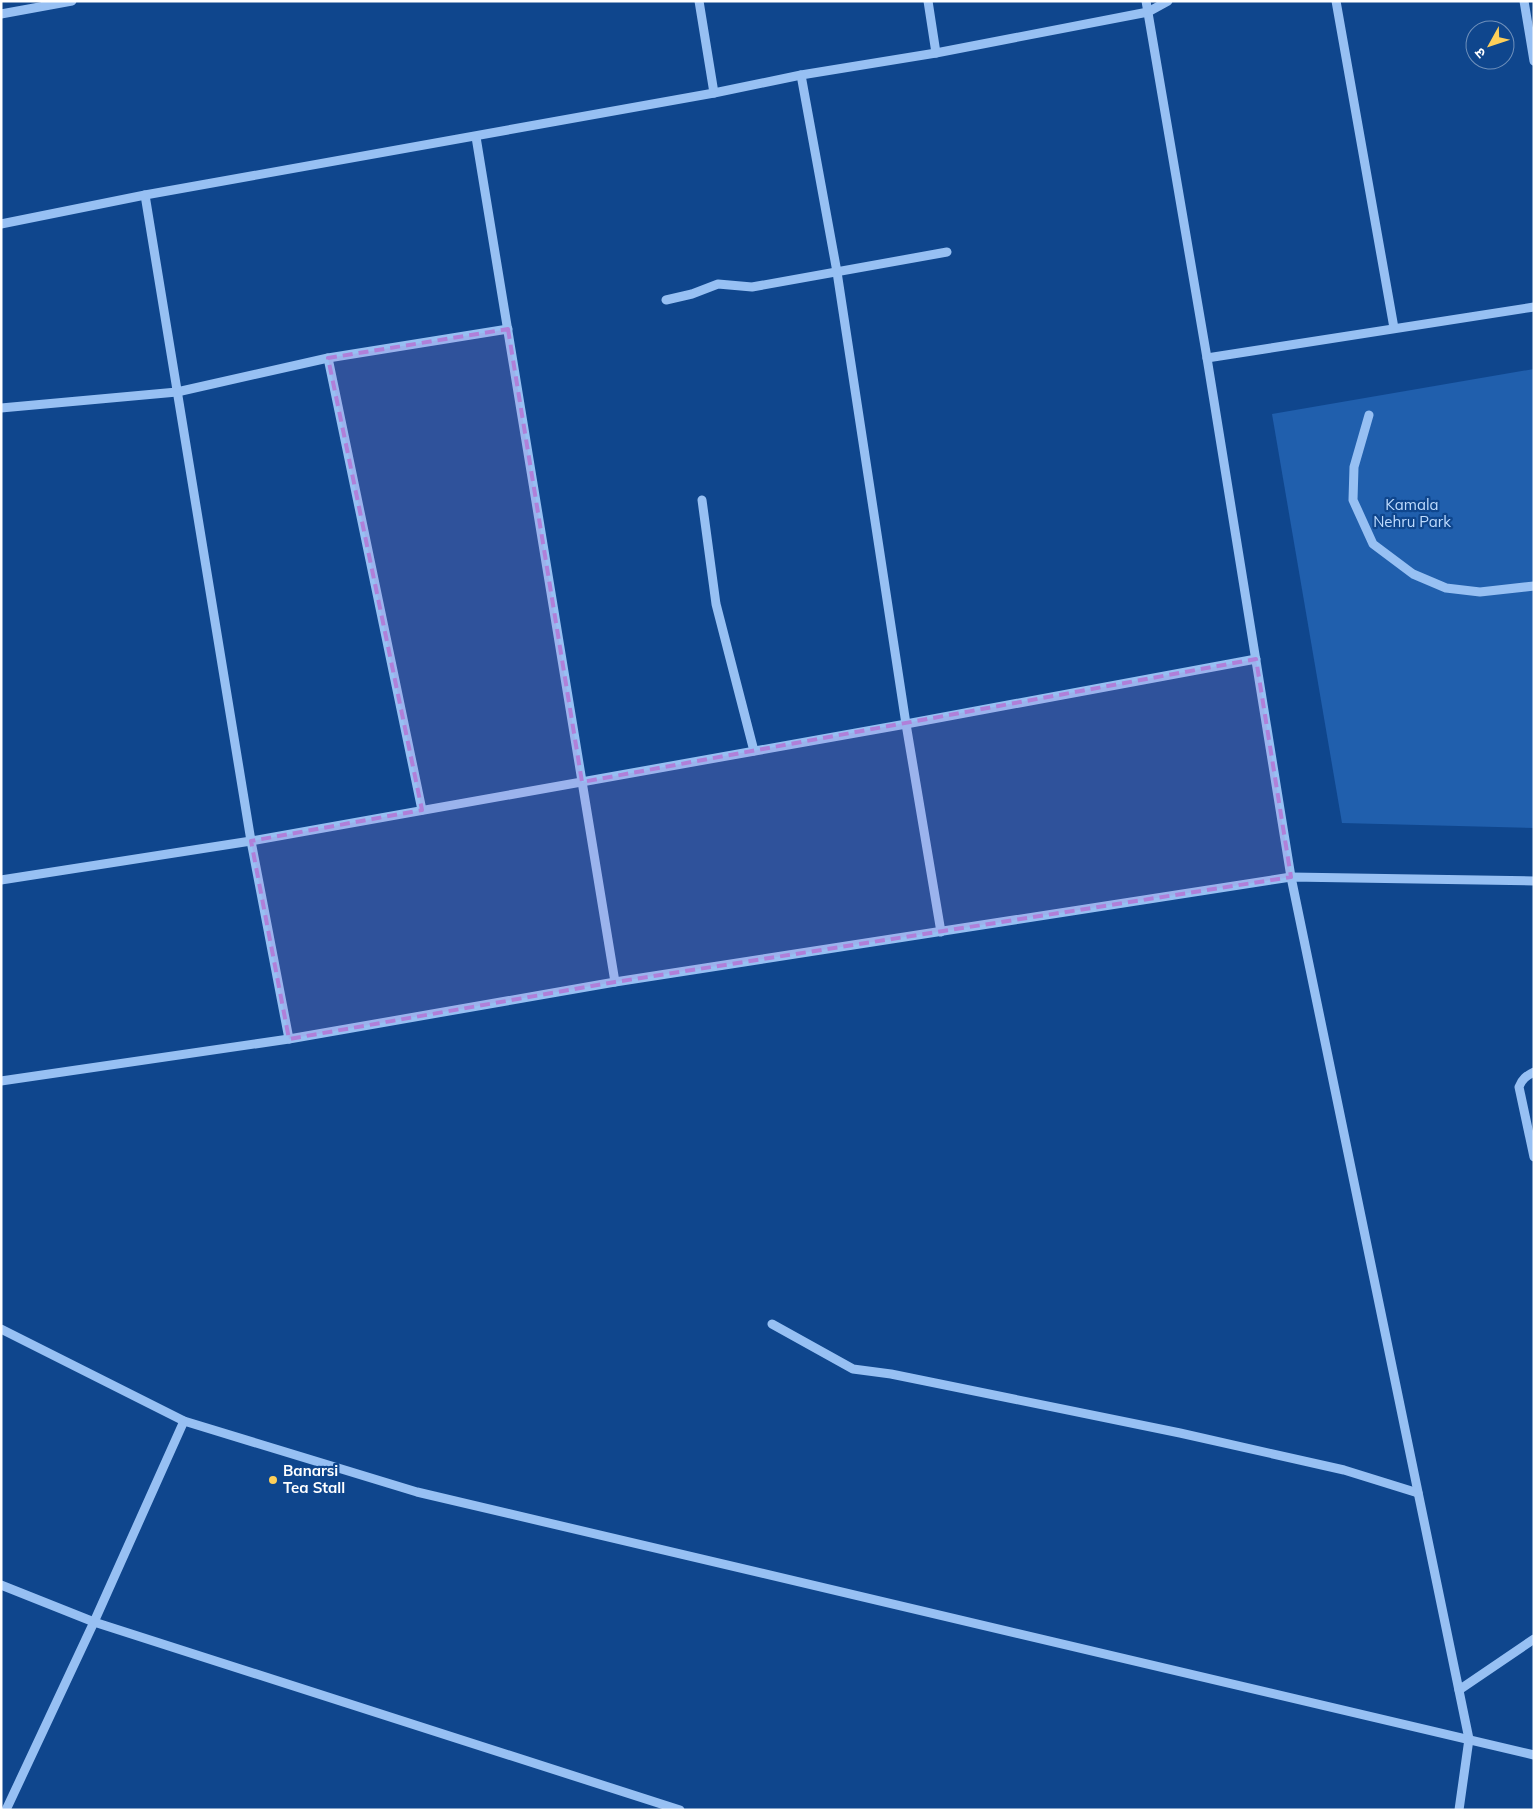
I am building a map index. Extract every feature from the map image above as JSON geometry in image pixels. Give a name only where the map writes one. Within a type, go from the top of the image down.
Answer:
[{"type":"street","points":[[1,14],[72,1]]},
{"type":"street","points":[[699,1],[714,93]]},
{"type":"street","points":[[928,1],[936,53]]},
{"type":"street","points":[[1146,1],[1207,358],[1291,877],[1469,1739],[1459,1810]]},
{"type":"street","points":[[1,224],[145,195],[714,93],[800,75],[936,53],[1148,12],[1168,1]]},
{"type":"street","points":[[1336,1],[1394,328]]},
{"type":"street","points":[[1524,1],[1534,61]]},
{"type":"street","points":[[800,75],[837,272],[906,724],[940,932]]},
{"type":"street","points":[[476,136],[615,982]]},
{"type":"street","points":[[145,195],[251,841],[289,1039]]},
{"type":"street","points":[[666,300],[692,294],[718,284],[752,287],[947,252]]},
{"type":"street","points":[[1207,358],[1534,307]]},
{"type":"street","points":[[1,408],[177,392],[328,358],[508,329]]},
{"type":"street","points":[[328,358],[422,810]]},
{"type":"street","points":[[1369,415],[1354,467],[1353,500],[1373,544],[1413,574],[1446,588],[1480,592],[1534,586]]},
{"type":"street","points":[[702,500],[716,604],[754,751]]},
{"type":"street","points":[[1,880],[251,841],[906,724],[1256,659]]},
{"type":"street","points":[[1,1081],[289,1039],[615,982],[1291,877],[1534,882]]},
{"type":"street","points":[[1534,1072],[1522,1080],[1519,1087],[1534,1158]]},
{"type":"street","points":[[772,1324],[853,1368],[891,1374],[1190,1436],[1344,1470],[1418,1493]]},
{"type":"street","points":[[1,1329],[184,1421],[417,1492],[1534,1755]]},
{"type":"street","points":[[6,1810],[94,1622],[184,1421]]},
{"type":"street","points":[[1,1586],[94,1622],[680,1810]]},
{"type":"street","points":[[1459,1690],[1534,1639]]},
{"type":"highlighted area","points":[[508,329],[582,782],[1256,659],[1291,877],[615,982],[289,1039],[251,841],[422,810],[328,358]]},
{"type":"green space","name":"Kamala Nehru Park","points":[[1534,369],[1534,828],[1342,823],[1272,414]]},
{"type":"place","name":"Banarsi Tea Stall","points":[[273,1480]]}]
